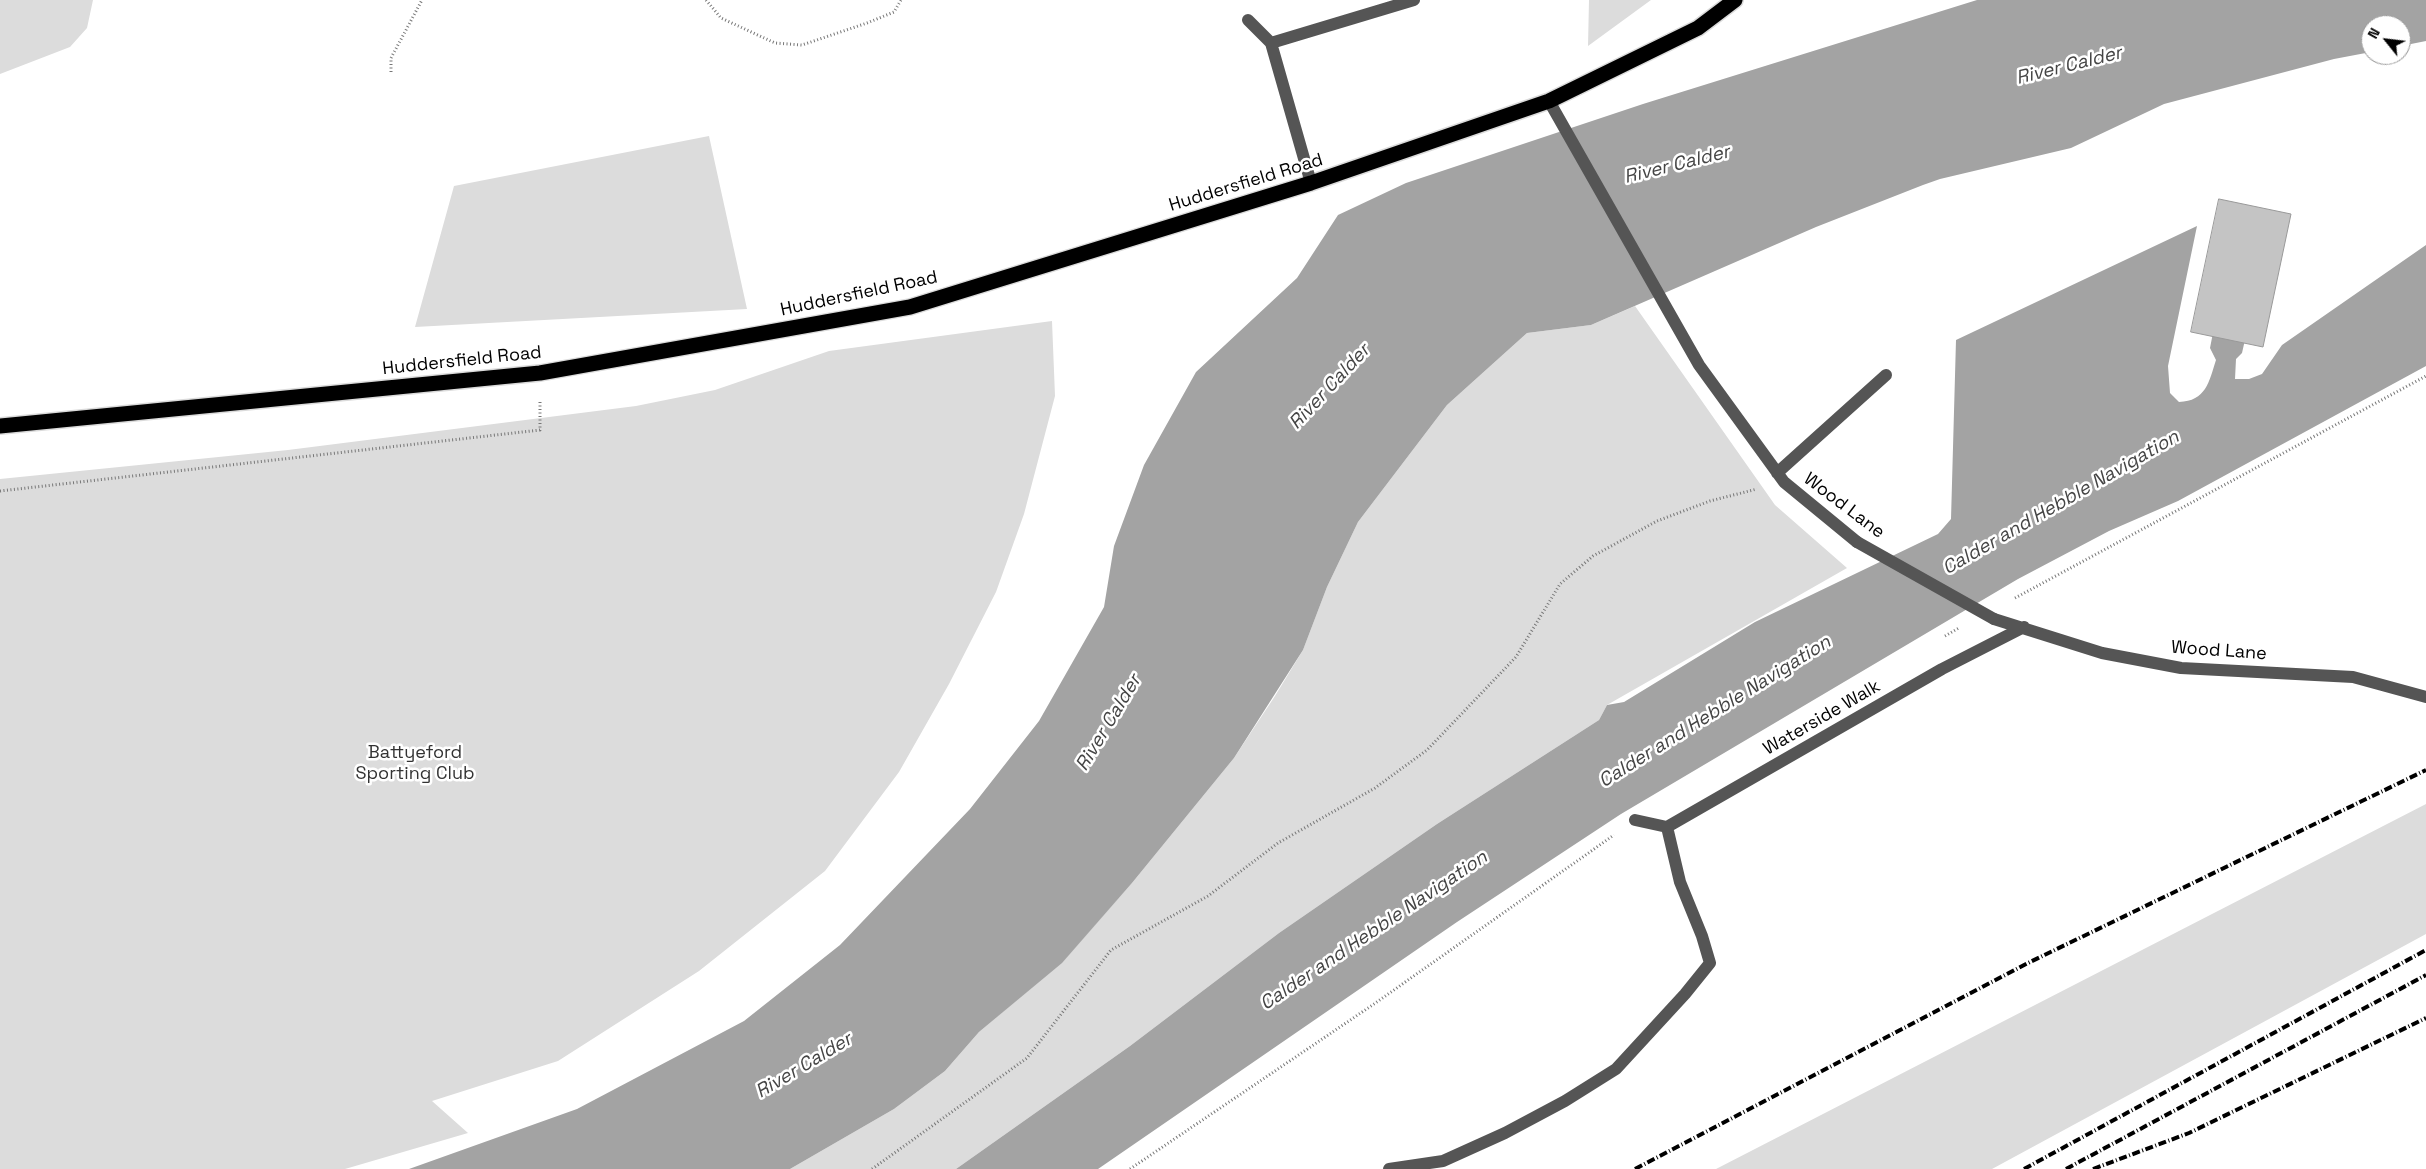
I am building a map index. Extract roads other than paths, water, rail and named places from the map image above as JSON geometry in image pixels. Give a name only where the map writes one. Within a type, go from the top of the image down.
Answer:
[{"type":"highway","name":"Huddersfield Road","points":[[0,426],[540,372],[910,307],[1311,183],[1549,100],[1698,28],[1736,0]]},
{"type":"street","points":[[1271,42],[1414,0]]},
{"type":"street","points":[[1248,20],[1271,42],[1311,183]]},
{"type":"street","name":"Wood Lane","points":[[1549,100],[1699,365],[1781,478],[1857,542],[1994,619],[2102,653],[2181,668],[2353,678],[2426,697]]},
{"type":"street","points":[[1781,478],[1886,376]]},
{"type":"street","name":"Waterside Walk","points":[[1667,827],[1942,669],[2024,627]]},
{"type":"street","points":[[1389,1169],[1443,1161],[1505,1133],[1565,1101],[1616,1070],[1685,994],[1710,963],[1702,936],[1680,882],[1667,827],[1635,820]]},
{"type":"water","name":"River Calder","points":[[1977,0],[2426,0],[2426,41],[2411,44],[2411,15],[2361,15],[2361,54],[2334,59],[2164,104],[2071,148],[1940,179],[1923,185],[1816,227],[1591,325],[1527,333],[1447,405],[1358,522],[1327,587],[1303,650],[1234,758],[1132,883],[1062,963],[979,1032],[945,1071],[894,1109],[790,1169],[409,1169],[577,1109],[744,1021],[840,945],[970,809],[1039,721],[1104,607],[1114,546],[1144,465],[1196,372],[1297,278],[1338,215],[1406,183],[1643,104]]},
{"type":"water","name":"Calder and Hebble Navigation","points":[[2197,226],[2168,366],[2170,393],[2179,402],[2188,401],[2201,394],[2211,376],[2216,360],[2210,348],[2231,241],[2269,233],[2242,353],[2236,359],[2235,379],[2249,379],[2262,374],[2282,345],[2426,245],[2426,366],[2178,501],[2109,531],[2018,579],[1621,814],[1457,922],[1098,1169],[956,1169],[1130,1046],[1279,933],[1437,824],[1599,720],[1607,705],[1624,702],[1755,622],[1938,534],[1951,519],[1956,340]]},
{"type":"railway","points":[[1635,1169],[2028,963],[2426,770]]},
{"type":"railway","points":[[2024,1169],[2426,950]]},
{"type":"railway","points":[[2066,1169],[2426,975]]},
{"type":"railway","points":[[2093,1169],[2189,1133],[2426,1018]]},
{"type":"park label","name":"Battyeford Sporting Club","points":[[415,763]]}]
